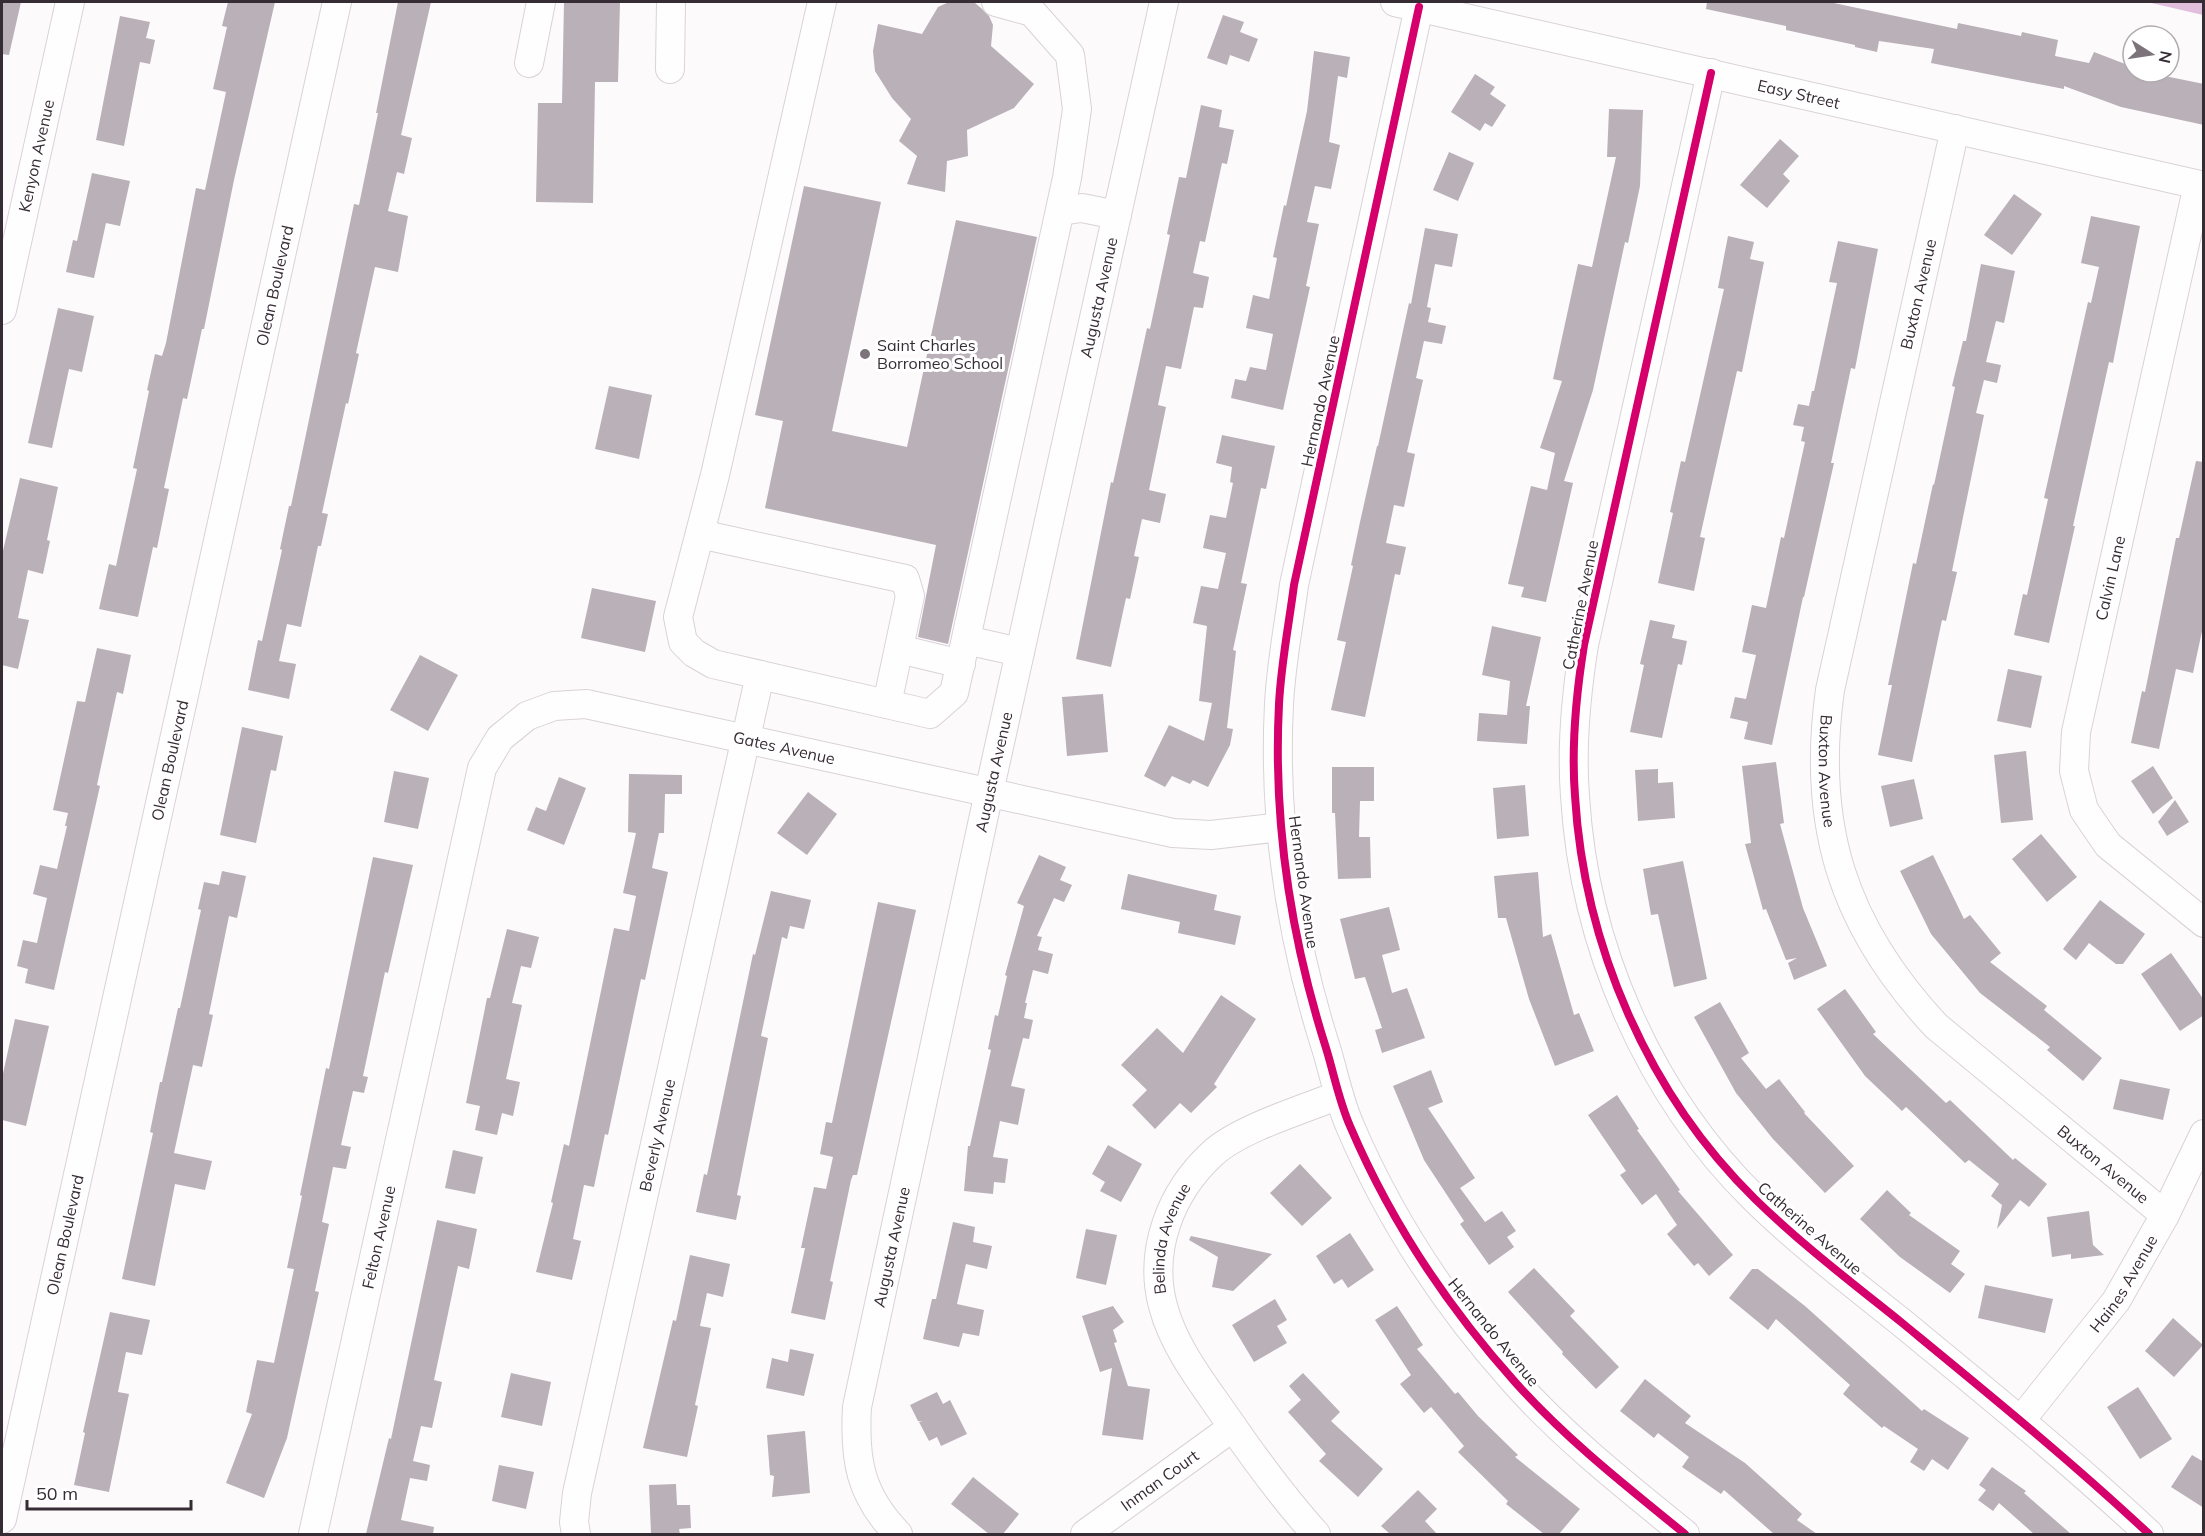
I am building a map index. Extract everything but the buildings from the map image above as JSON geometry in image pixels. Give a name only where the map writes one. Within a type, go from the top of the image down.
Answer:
[{"type":"street","name":"Kenyon Avenue","points":[[2,310],[70,2]]},
{"type":"street","name":"Olean Boulevard","points":[[2,1519],[9,1451],[337,2]]},
{"type":"street","points":[[529,63],[541,2]]},
{"type":"street","points":[[670,69],[671,2]]},
{"type":"street","points":[[822,2],[715,475],[678,617],[683,642],[694,653],[713,664],[930,714],[954,693],[1067,178],[1077,109],[1070,55],[1032,12],[996,2]]},
{"type":"street","name":"Augusta Avenue","points":[[898,1534],[886,1522],[862,1482],[856,1431],[857,1407],[1020,652],[1164,2]]},
{"type":"street","name":"Easy Street","points":[[1407,4],[2201,185]]},
{"type":"street","name":"Hernando Avenue","points":[[1407,4],[1294,585],[1279,704],[1281,827],[1302,963],[1317,1025],[1350,1126],[1385,1198],[1426,1268],[1464,1320],[1515,1382],[1560,1429],[1685,1534]]},
{"type":"street","name":"Catherine Avenue","points":[[1711,73],[1584,645],[1577,688],[1574,732],[1575,797],[1580,851],[1593,915],[1613,978],[1639,1038],[1672,1095],[1709,1148],[1753,1197],[1792,1234],[2021,1420],[2149,1534]]},
{"type":"street","name":"Buxton Avenue","points":[[1955,129],[1830,690],[1824,729],[1823,762],[1830,827],[1840,872],[1860,920],[1886,966],[1914,1002],[1936,1026],[2165,1215]]},
{"type":"street","name":"Calvin Lane","points":[[2201,185],[2076,732],[2074,771],[2084,810],[2108,845],[2204,923]]},
{"type":"street","points":[[1060,211],[1082,208],[1116,215]]},
{"type":"street","points":[[700,534],[905,579],[910,596],[887,704]]},
{"type":"street","points":[[899,649],[1020,652]]},
{"type":"street","name":"Beverly Avenue","points":[[576,1534],[574,1522],[577,1493],[760,675]]},
{"type":"street","name":"Gates Avenue","points":[[445,939],[482,768],[500,738],[527,716],[554,706],[586,704],[1173,833],[1211,835],[1281,827]]},
{"type":"street","name":"Felton Avenue","points":[[313,1534],[445,939]]},
{"type":"street","name":"Belinda Avenue","points":[[1316,1534],[1269,1477],[1199,1378],[1178,1343],[1163,1306],[1158,1267],[1165,1226],[1183,1185],[1213,1152],[1246,1132],[1339,1095]]},
{"type":"street","name":"Haines Avenue","points":[[2021,1420],[2116,1301],[2165,1215],[2204,1134]]},
{"type":"street","name":"Inman Court","points":[[1085,1534],[1233,1427]]},
{"type":"shaded area","points":[[2147,2],[2203,2],[2203,15]]},
{"type":"cycle path","points":[[1419,7],[1294,585],[1283,659],[1279,704],[1279,791],[1282,835],[1294,921],[1314,1006],[1346,1117],[1383,1195],[1422,1261],[1466,1323],[1535,1403],[1597,1461],[1685,1534]]},
{"type":"cycle path","points":[[1711,73],[1584,645],[1579,683],[1574,739],[1575,796],[1581,852],[1592,907],[1608,961],[1628,1014],[1653,1065],[1683,1113],[1717,1158],[1755,1199],[1808,1247],[2027,1426],[2149,1534]]},
{"type":"place","name":"Saint Charles Borromeo School","points":[[865,354]]}]
